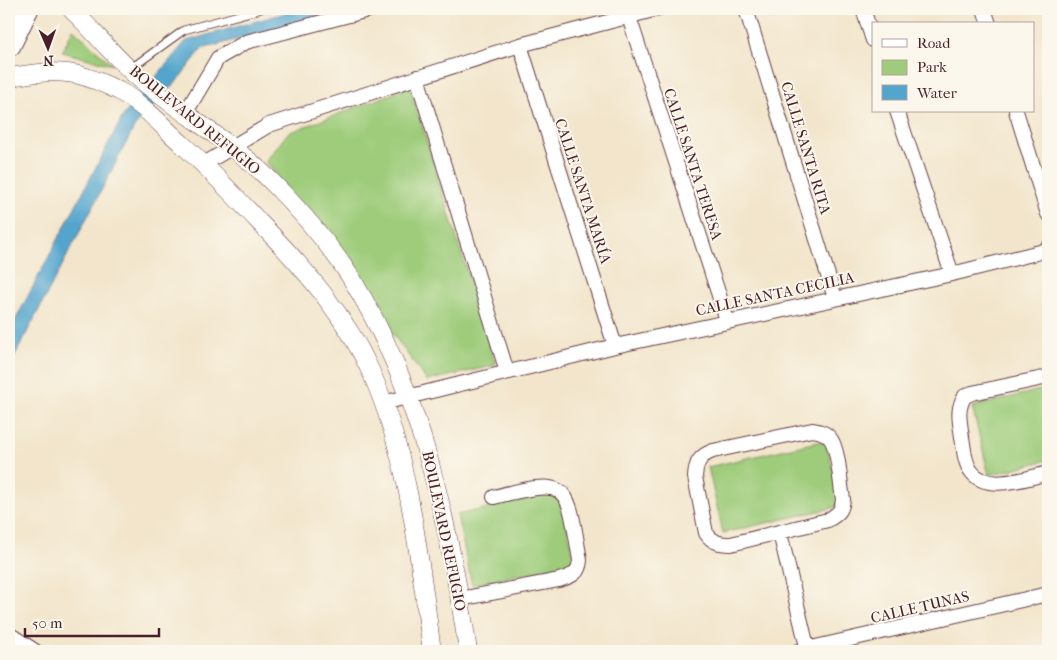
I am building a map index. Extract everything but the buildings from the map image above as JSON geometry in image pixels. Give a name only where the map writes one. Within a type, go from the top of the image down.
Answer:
[{"type":"highway","points":[[9,44],[26,9]]},
{"type":"street","name":"BOULEVARD REFUGIO","points":[[70,9],[130,69],[232,146],[275,184],[314,227],[352,280],[384,338],[408,398],[435,476],[460,599],[468,651]]},
{"type":"street","points":[[186,112],[218,58],[246,42],[372,9]]},
{"type":"street","points":[[204,164],[269,125],[520,45],[657,9]]},
{"type":"street","name":"CALLE SANTA RITA","points":[[746,9],[835,298]]},
{"type":"street","points":[[863,9],[872,37]]},
{"type":"street","points":[[984,9],[987,22]]},
{"type":"street","name":"CALLE SANTA TERESA","points":[[629,17],[726,320]]},
{"type":"street","name":"CALLE SANTA MARÍA","points":[[520,45],[615,346]]},
{"type":"street","name":"BOULEVARD REFUGIO","points":[[9,77],[65,72],[80,75],[119,92],[146,111],[204,164],[296,260],[320,291],[347,328],[371,372],[399,450],[421,569],[432,651]]},
{"type":"street","points":[[417,77],[507,372]]},
{"type":"street","points":[[897,112],[952,274]]},
{"type":"street","points":[[1016,112],[1048,214]]},
{"type":"street","name":"CALLE SANTA CECILIA","points":[[383,403],[726,320],[952,274],[1044,251],[1048,248]]},
{"type":"street","points":[[1047,477],[991,483],[979,478],[971,471],[967,462],[958,410],[965,396],[972,393],[1048,377]]},
{"type":"street","points":[[801,432],[822,432],[829,437],[834,445],[843,499],[842,507],[838,514],[828,520],[780,533],[731,544],[721,544],[710,539],[706,533],[695,478],[697,463],[704,454],[801,432]]},
{"type":"street","points":[[460,599],[574,576],[580,568],[570,505],[564,493],[554,487],[539,487],[494,497]]},
{"type":"street","points":[[780,533],[804,650]]},
{"type":"street","name":"CALLE TUNAS","points":[[804,650],[1048,594]]},
{"type":"street","points":[[9,634],[35,651]]},
{"type":"lane","points":[[130,69],[184,30],[260,9]]},
{"type":"green space","points":[[73,29],[113,65],[62,52]]},
{"type":"green space","points":[[410,87],[496,365],[427,381],[266,161],[288,133]]},
{"type":"green space","points":[[1048,388],[1048,460],[989,475],[972,407]]},
{"type":"green space","points":[[826,440],[841,506],[723,533],[708,467]]},
{"type":"green space","points":[[559,492],[575,563],[472,585],[457,515]]},
{"type":"water","points":[[299,9],[349,9],[202,49],[174,85],[135,126],[9,367],[9,332],[123,116],[186,41]]}]
